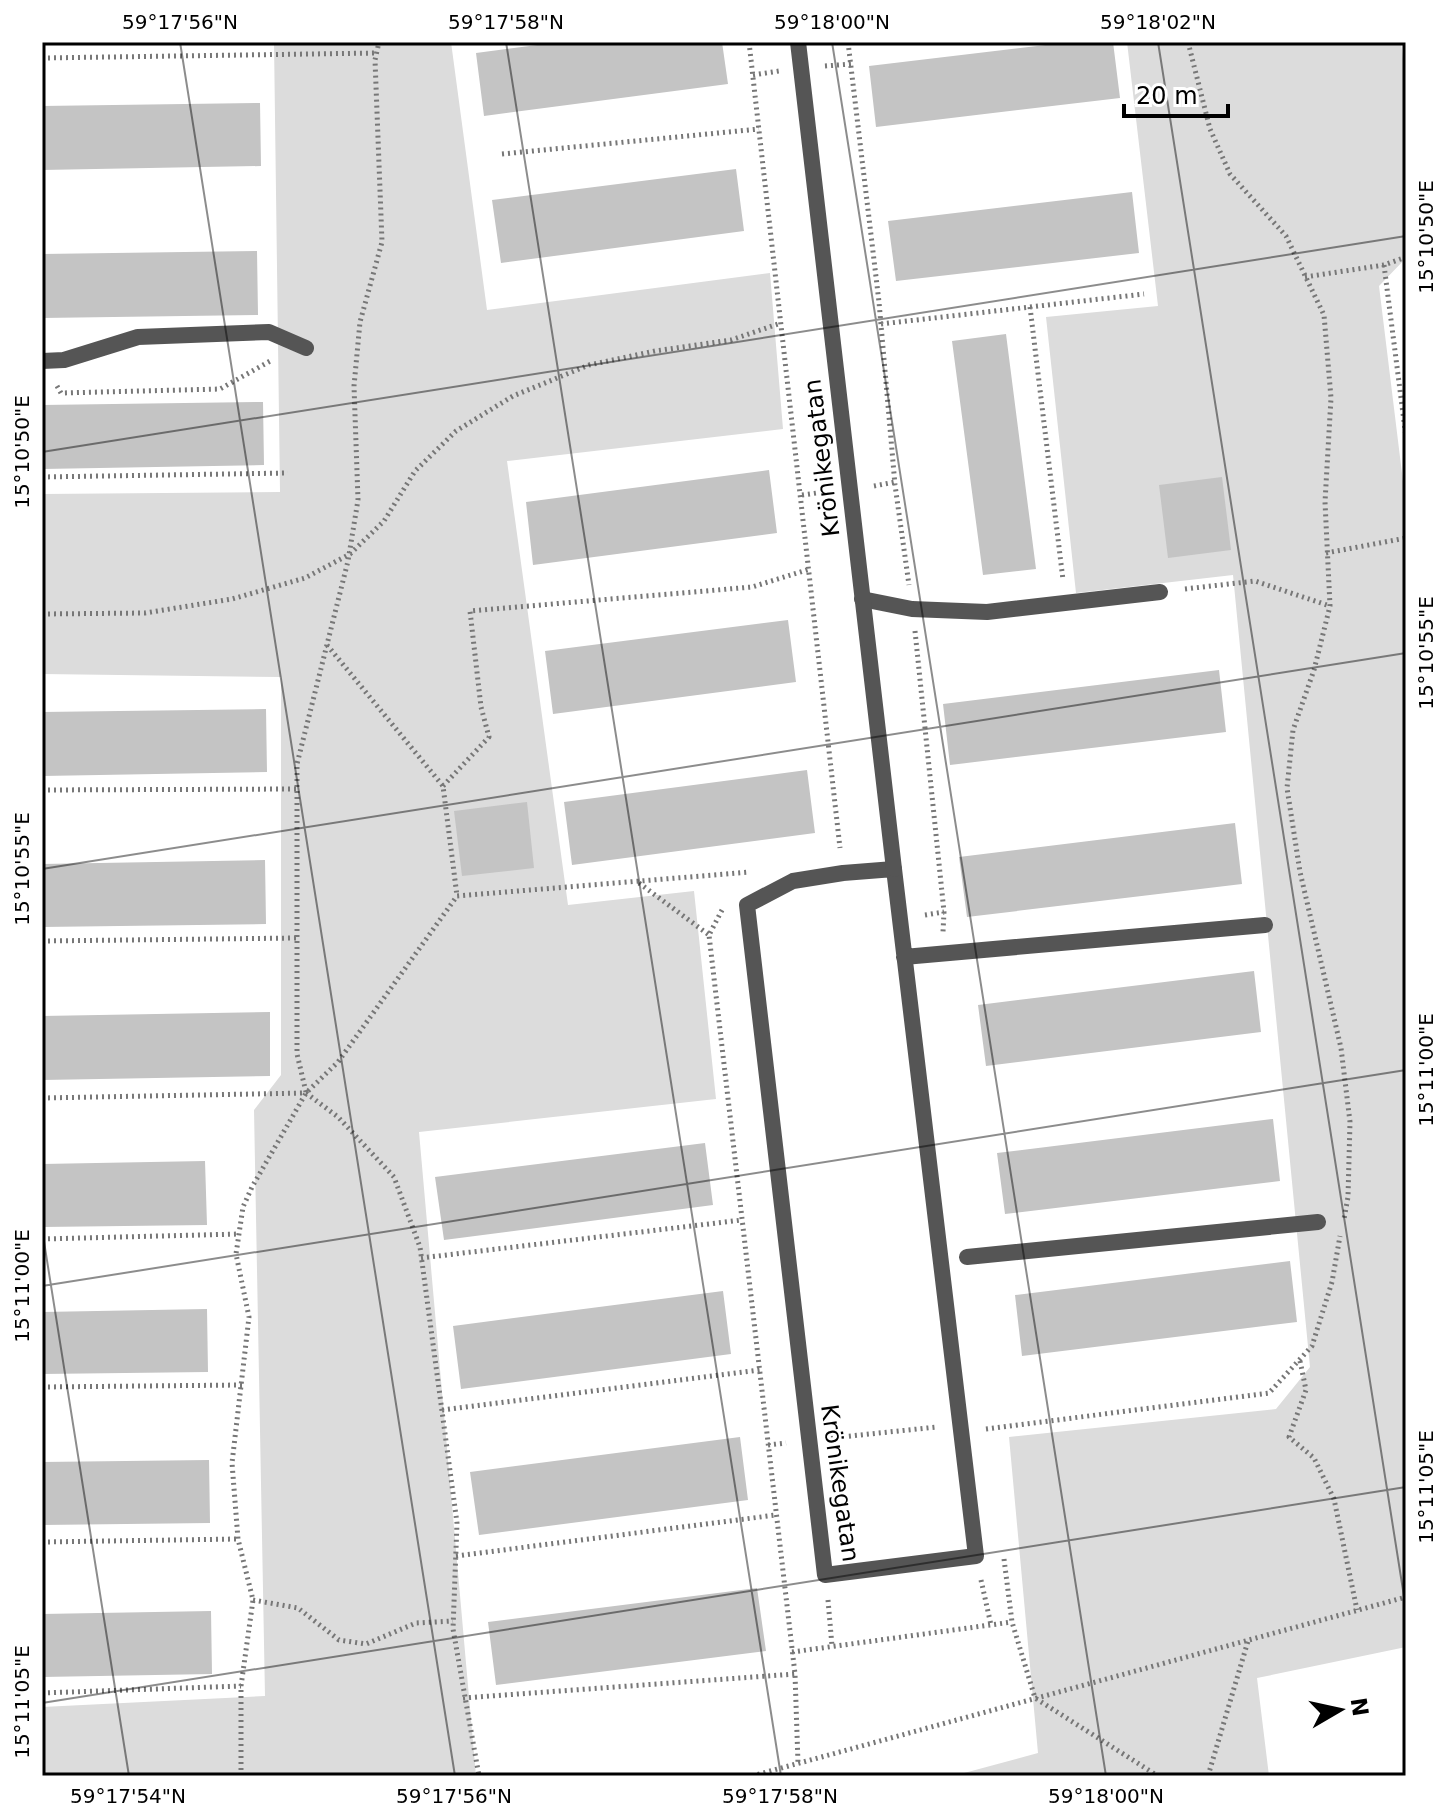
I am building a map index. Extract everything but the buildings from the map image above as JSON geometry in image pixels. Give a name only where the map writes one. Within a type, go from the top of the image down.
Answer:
[{"type":"street","name":"Krönikegatan","points":[[798,42],[976,1556],[825,1575],[747,905],[793,881],[894,869]]},
{"type":"street","points":[[42,361],[64,360],[138,337],[269,332],[306,348]]},
{"type":"street","points":[[862,599],[912,609],[987,612],[1160,592]]},
{"type":"street","points":[[904,957],[1265,925]]},
{"type":"street","points":[[967,1257],[1318,1222]]},
{"type":"path","points":[[306,1093],[297,1054],[297,764],[350,554],[358,500],[354,386],[360,322],[382,242],[375,60],[379,42]]},
{"type":"path","points":[[749,42],[843,873]]},
{"type":"path","points":[[848,42],[943,898],[942,954]]},
{"type":"path","points":[[768,1445],[960,1424],[986,1429],[1269,1393],[1312,1346],[1332,1282],[1348,1197],[1350,1122],[1341,1048],[1300,872],[1287,788],[1293,730],[1314,670],[1330,606],[1325,502],[1331,398],[1324,315],[1286,236],[1230,174],[1210,129],[1188,42]]},
{"type":"path","points":[[42,58],[377,53]]},
{"type":"path","points":[[502,154],[759,129]]},
{"type":"path","points":[[1305,277],[1384,265],[1396,258],[1406,257]]},
{"type":"path","points":[[1384,265],[1406,437]]},
{"type":"path","points":[[881,324],[1144,294]]},
{"type":"path","points":[[1030,307],[1066,603]]},
{"type":"path","points":[[42,614],[145,613],[232,599],[305,578],[350,554],[384,521],[415,471],[445,441],[513,396],[589,365],[731,340],[781,323]]},
{"type":"path","points":[[55,382],[61,393],[220,389],[277,357],[306,348]]},
{"type":"path","points":[[42,477],[288,473]]},
{"type":"path","points":[[1326,553],[1406,538]]},
{"type":"path","points":[[443,786],[489,737],[481,707],[470,611],[752,587],[810,569]]},
{"type":"path","points":[[1160,592],[1255,581],[1330,606]]},
{"type":"path","points":[[241,1776],[241,1686],[253,1600],[238,1539],[232,1463],[249,1317],[236,1254],[243,1207],[306,1093],[338,1062],[457,896],[443,786],[326,644]]},
{"type":"path","points":[[42,790],[297,789]]},
{"type":"path","points":[[457,896],[753,872]]},
{"type":"path","points":[[735,886],[741,873]]},
{"type":"path","points":[[638,882],[709,935]]},
{"type":"path","points":[[728,898],[709,935],[795,1674],[798,1763]]},
{"type":"path","points":[[42,941],[297,938]]},
{"type":"path","points":[[42,1098],[306,1093],[338,1117],[394,1177],[421,1258],[457,1523],[453,1621],[463,1698],[479,1776]]},
{"type":"path","points":[[421,1258],[742,1220]]},
{"type":"path","points":[[42,1239],[239,1234]]},
{"type":"path","points":[[1299,1360],[1306,1390],[1289,1437],[1314,1458],[1334,1499],[1357,1610]]},
{"type":"path","points":[[442,1410],[760,1370]]},
{"type":"path","points":[[42,1387],[242,1385]]},
{"type":"path","points":[[986,1429],[988,1444]]},
{"type":"path","points":[[456,1556],[776,1515]]},
{"type":"path","points":[[42,1542],[238,1539]]},
{"type":"path","points":[[1002,1548],[1012,1622],[1035,1698],[1158,1776]]},
{"type":"path","points":[[976,1556],[991,1625]]},
{"type":"path","points":[[825,1575],[832,1646]]},
{"type":"path","points":[[752,1776],[1406,1597]]},
{"type":"path","points":[[253,1600],[298,1608],[339,1640],[366,1644],[416,1623],[453,1621]]},
{"type":"path","points":[[792,1652],[1012,1622]]},
{"type":"path","points":[[1208,1776],[1248,1640]]},
{"type":"path","points":[[463,1698],[795,1674]]},
{"type":"path","points":[[42,1693],[241,1686]]},
{"type":"shaded area","points":[[274,42],[451,42],[487,310],[770,273],[783,429],[507,461],[568,905],[694,891],[716,1099],[419,1132],[476,1776],[42,1776],[42,1707],[265,1696],[254,1110],[281,1075],[281,677],[42,674],[42,494],[280,492]]},
{"type":"shaded area","points":[[1127,42],[1401,42],[1406,84],[1406,258],[1379,286],[1406,506],[1406,1647],[1257,1678],[1269,1776],[953,1776],[1038,1753],[1009,1437],[1276,1409],[1310,1367],[1233,575],[1076,593],[1046,317],[1158,306]]}]
